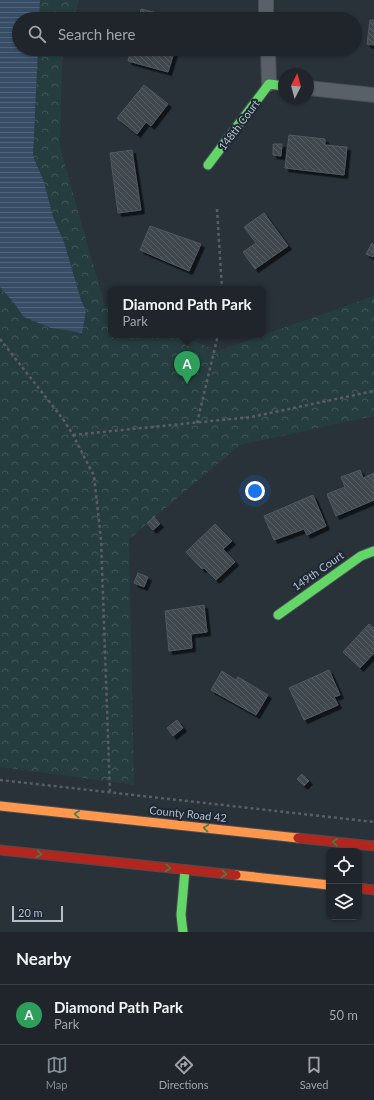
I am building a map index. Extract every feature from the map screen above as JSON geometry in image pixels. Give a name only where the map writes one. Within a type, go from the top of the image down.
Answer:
[{"type":"main road","points":[[269,84],[278,85]]},
{"type":"main road","name":"148th Court","points":[[208,166],[269,84]]},
{"type":"main road","name":"149th Court","points":[[278,615],[361,556],[374,551]]},
{"type":"main road","name":"County Road 42","points":[[0,806],[374,846]]},
{"type":"main road","points":[[0,850],[326,885]]},
{"type":"main road","points":[[183,932],[182,915],[185,870]]},
{"type":"main road","points":[[362,888],[374,890]]},
{"type":"street","points":[[266,0],[266,12]]},
{"type":"street","points":[[268,56],[269,84]]},
{"type":"street","points":[[314,89],[374,95]]},
{"type":"path","points":[[217,209],[222,286]]},
{"type":"path","points":[[197,423],[217,338]]},
{"type":"path","points":[[0,339],[63,419],[94,476],[101,540],[110,792]]},
{"type":"path","points":[[73,435],[251,418],[374,390]]},
{"type":"path","points":[[0,780],[374,822]]},
{"type":"green space","points":[[0,0],[79,0],[76,12],[12,12],[12,56],[63,56],[60,147],[105,306],[108,307],[108,338],[186,338],[218,351],[255,338],[266,338],[266,334],[374,296],[374,416],[240,445],[129,539],[134,785],[0,767]]},
{"type":"water","points":[[0,0],[40,0],[39,12],[12,12],[12,56],[38,56],[33,156],[44,182],[53,217],[64,242],[81,300],[86,311],[82,333],[51,328],[24,317],[0,287]]},
{"type":"building","points":[[141,9],[153,12],[140,12]]},
{"type":"building","points":[[370,20],[374,20],[374,45],[367,44]]},
{"type":"building","points":[[129,56],[173,56],[168,72],[128,61]]},
{"type":"building","points":[[144,85],[168,104],[151,126],[146,122],[137,134],[117,118]]},
{"type":"building","points":[[289,135],[325,139],[325,145],[347,147],[344,175],[285,168]]},
{"type":"building","points":[[273,144],[282,144],[281,156],[273,155]]},
{"type":"building","points":[[132,150],[141,210],[118,213],[110,153]]},
{"type":"building","points":[[264,213],[288,246],[255,269],[243,252],[256,243],[244,227]]},
{"type":"building","points":[[150,226],[201,244],[189,271],[140,250]]},
{"type":"building","points":[[372,243],[374,245],[373,257],[366,254]]},
{"type":"building","points":[[360,470],[363,478],[374,473],[374,500],[336,516],[327,494],[345,487],[341,477]]},
{"type":"building","points":[[313,495],[326,526],[307,535],[304,529],[274,540],[264,516]]},
{"type":"building","points":[[154,517],[160,524],[153,530],[147,523]]},
{"type":"building","points":[[215,524],[232,541],[223,549],[235,562],[216,580],[204,568],[202,569],[186,552]]},
{"type":"building","points":[[138,573],[148,577],[144,587],[134,583]]},
{"type":"building","points":[[204,605],[207,632],[191,634],[192,648],[169,651],[165,611]]},
{"type":"building","points":[[369,624],[374,628],[374,653],[360,668],[343,652]]},
{"type":"building","points":[[329,670],[340,695],[334,697],[338,705],[304,720],[289,688]]},
{"type":"building","points":[[222,671],[236,680],[238,677],[268,695],[256,715],[211,690]]},
{"type":"building","points":[[177,720],[183,728],[173,736],[167,728]]},
{"type":"building","points":[[302,774],[309,781],[304,786],[297,779]]},
{"type":"traffic: fast","points":[[208,165],[269,84],[278,85]]},
{"type":"traffic: fast","points":[[278,615],[361,556],[374,551]]},
{"type":"traffic: fast","points":[[183,932],[181,915],[185,870]]},
{"type":"traffic: slow","points":[[0,806],[298,838]]},
{"type":"traffic: slow","points":[[236,875],[326,885]]},
{"type":"traffic: jam","points":[[298,838],[374,846]]},
{"type":"traffic: jam","points":[[0,850],[236,875]]},
{"type":"traffic: jam","points":[[362,888],[374,890]]},
{"type":"place","name":"Diamond Path Park","points":[[187,384]]}]
